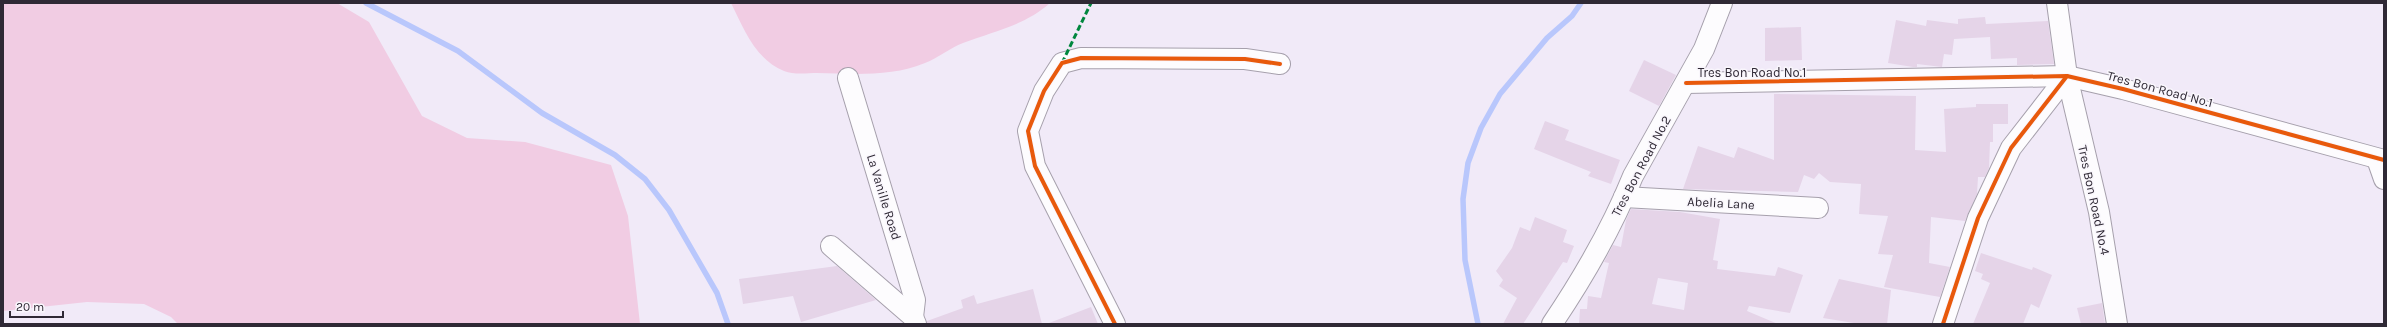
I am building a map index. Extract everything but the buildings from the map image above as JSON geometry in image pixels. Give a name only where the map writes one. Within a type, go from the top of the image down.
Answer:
[{"type":"street","name":"Tres Bon Road No.2","points":[[1552,324],[1579,284],[1624,197],[1633,176],[1686,83],[1704,49],[1722,3]]},
{"type":"street","name":"Tres Bon Road No.4","points":[[2056,3],[2067,76],[2099,212],[2117,324]]},
{"type":"street","points":[[1115,324],[1035,166],[1028,131],[1044,91],[1062,63],[1081,58],[1245,59],[1280,64]]},
{"type":"street","name":"Tres Bon Road No.1","points":[[1686,83],[2067,76],[2123,89],[2381,160]]},
{"type":"street","points":[[1943,324],[1978,218],[2011,148],[2067,76]]},
{"type":"street","name":"La Vanille Road","points":[[848,78],[915,300],[914,320]]},
{"type":"street","points":[[2381,160],[2384,179]]},
{"type":"street","name":"Abelia Lane","points":[[1624,197],[1818,208]]},
{"type":"street","name":"La Vanille Road","points":[[831,246],[914,320]]},
{"type":"shaded area","points":[[3,3],[337,3],[369,22],[422,116],[467,138],[525,142],[611,165],[628,216],[640,324],[178,324],[171,317],[144,304],[87,302],[3,311]]},
{"type":"shaded area","points":[[731,3],[1050,3],[1040,11],[1019,23],[963,43],[925,63],[899,71],[872,74],[800,74],[784,71],[765,59],[746,33]]},
{"type":"waterway","points":[[366,3],[458,51],[542,113],[615,155],[645,179],[669,210],[717,293],[728,324]]},
{"type":"waterway","points":[[1478,324],[1465,260],[1463,199],[1468,163],[1481,128],[1500,94],[1547,38],[1572,16],[1581,3]]},
{"type":"marked path","points":[[1062,63],[1091,3]]},
{"type":"cycle path","points":[[1115,324],[1035,166],[1028,131],[1044,91],[1062,63],[1081,58],[1245,59],[1280,64]]},
{"type":"cycle path","points":[[1686,83],[2067,76],[2123,89],[2384,160]]},
{"type":"cycle path","points":[[1943,324],[1978,218],[2011,148],[2067,76]]}]
